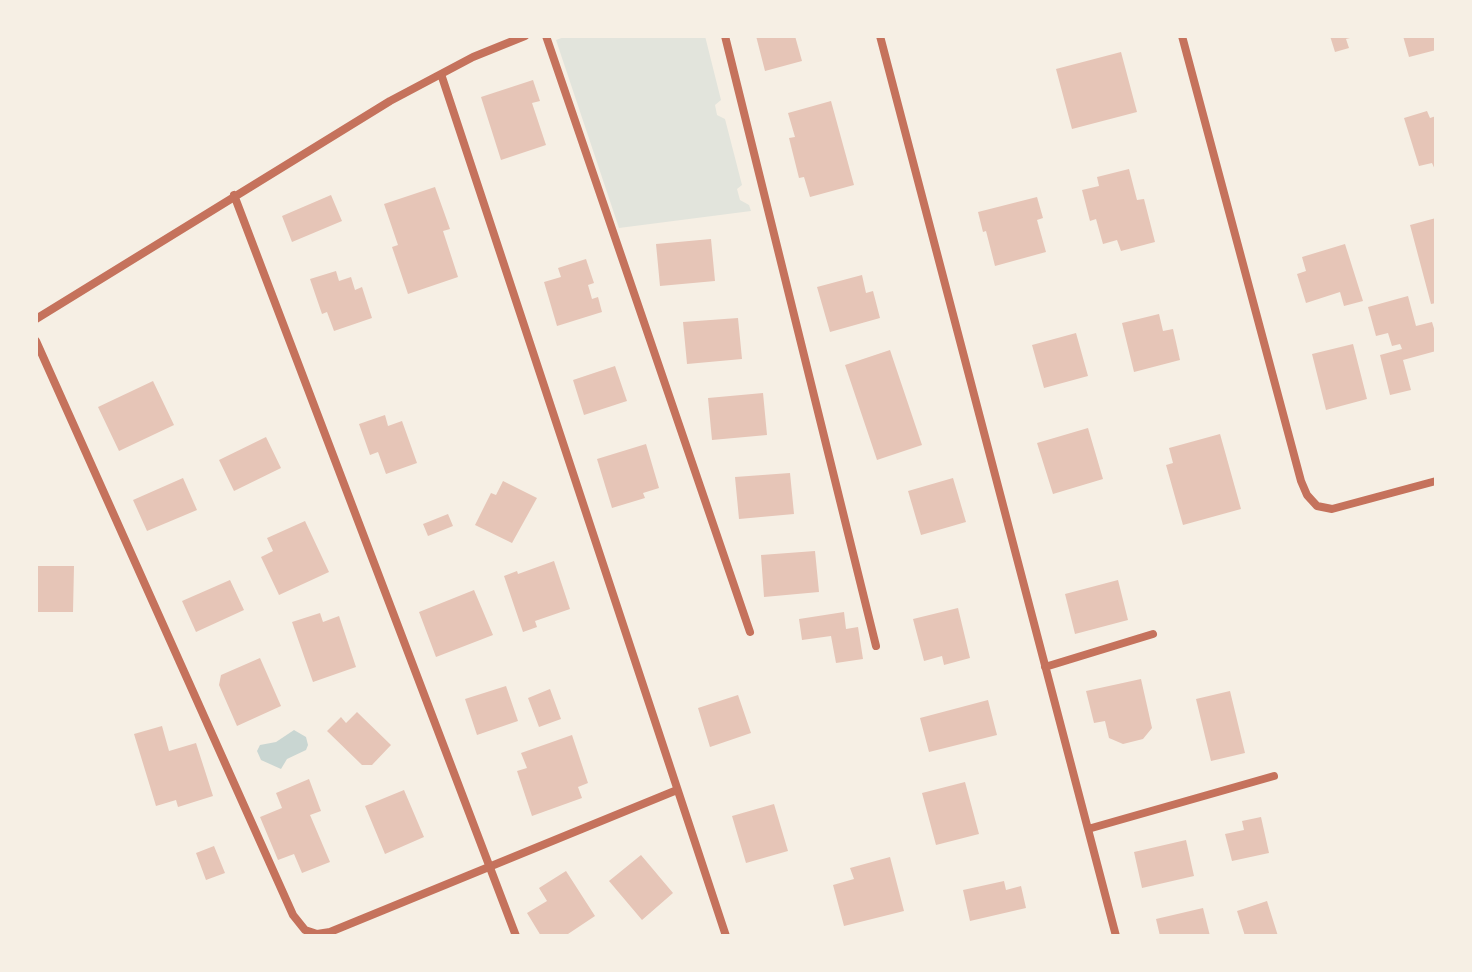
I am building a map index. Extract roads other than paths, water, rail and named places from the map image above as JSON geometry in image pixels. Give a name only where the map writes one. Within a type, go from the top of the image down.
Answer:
[{"type":"street","points":[[36,319],[397,96],[525,36]]},
{"type":"street","points":[[546,36],[750,632]]},
{"type":"street","points":[[725,36],[876,646]]},
{"type":"street","points":[[880,36],[1116,936]]},
{"type":"street","points":[[1182,36],[1307,495],[1317,506],[1339,508],[1436,481]]},
{"type":"street","points":[[441,74],[726,936]]},
{"type":"street","points":[[234,195],[516,936]]},
{"type":"street","points":[[36,341],[300,926],[310,933],[330,932],[677,790]]},
{"type":"street","points":[[1045,667],[1153,634]]},
{"type":"street","points":[[1088,829],[1274,776]]}]
